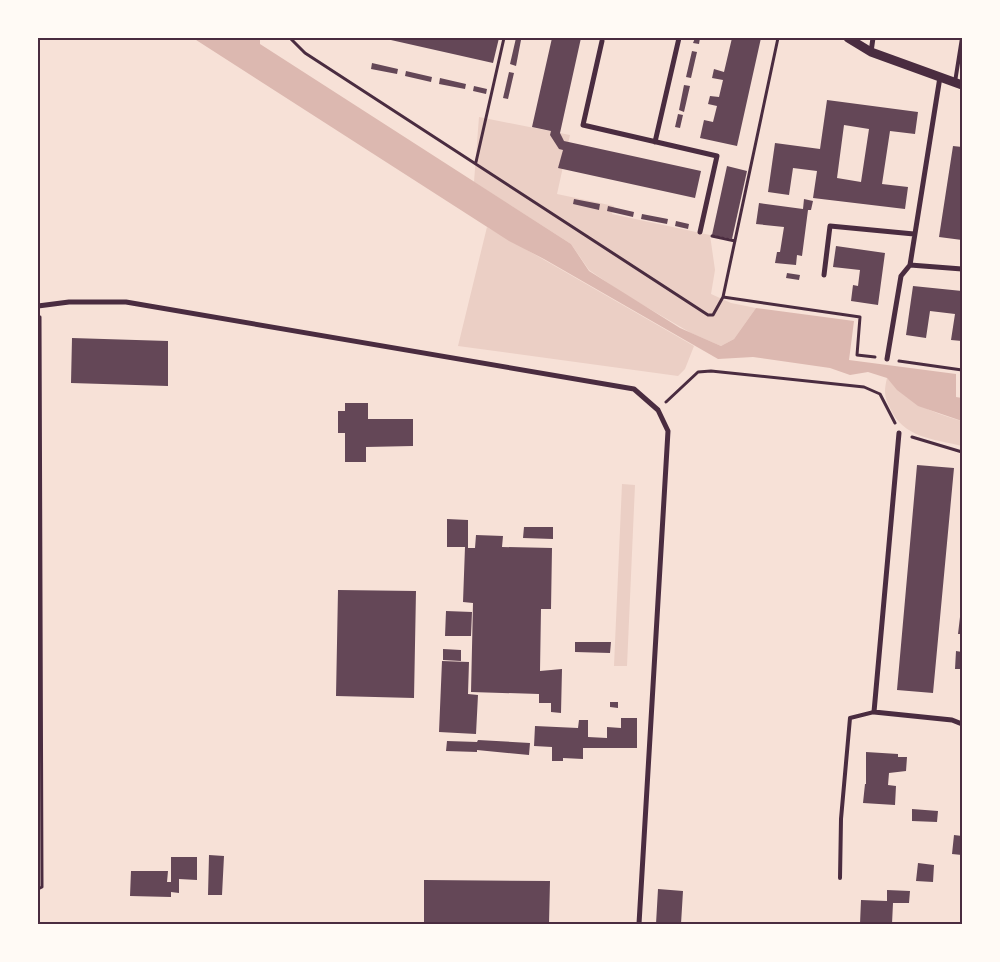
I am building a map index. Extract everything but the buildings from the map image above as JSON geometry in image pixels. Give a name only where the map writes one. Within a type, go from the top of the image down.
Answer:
[{"type":"street","points":[[655,142],[679,38]]},
{"type":"street","points":[[848,38],[871,52],[959,84]]},
{"type":"street","points":[[871,52],[873,38]]},
{"type":"street","points":[[602,41],[583,126],[717,156],[700,232]]},
{"type":"street","points":[[887,359],[901,276],[910,265],[940,77]]},
{"type":"street","points":[[824,275],[830,226],[914,234]]},
{"type":"street","points":[[910,265],[962,269]]},
{"type":"street","points":[[39,306],[69,302],[126,302],[634,389],[658,410],[668,431],[639,924]]},
{"type":"street","points":[[900,433],[874,712],[952,720],[962,724]]},
{"type":"lane","points":[[959,84],[962,38]]},
{"type":"lane","points":[[840,878],[842,819],[850,718],[874,712]]},
{"type":"path","points":[[290,38],[305,53],[476,162],[708,315],[713,315],[723,297],[778,38]]},
{"type":"path","points":[[476,162],[504,38]]},
{"type":"path","points":[[700,232],[735,241]]},
{"type":"path","points":[[723,297],[860,317],[857,355],[962,370]]},
{"type":"path","points":[[38,889],[42,887],[39,306]]},
{"type":"path","points":[[658,410],[698,372],[711,371],[864,387],[880,394],[900,433],[962,452]]},
{"type":"shaded area","points":[[193,38],[260,38],[260,44],[571,244],[589,271],[680,328],[721,346],[734,339],[756,308],[854,321],[849,360],[956,374],[956,397],[962,398],[962,421],[918,406],[897,390],[887,378],[868,372],[850,375],[830,368],[753,357],[718,359],[544,259],[509,241]]},
{"type":"shaded area","points":[[479,117],[570,135],[557,194],[614,206],[612,214],[710,235],[715,270],[711,294],[731,303],[756,308],[734,339],[721,346],[691,333],[624,294],[589,270],[571,244],[474,182]]},
{"type":"shaded area","points":[[487,227],[694,346],[685,369],[678,376],[458,346]]},
{"type":"shaded area","points":[[887,378],[903,394],[921,406],[962,421],[962,446],[920,436],[903,426],[890,408],[886,397]]},
{"type":"shaded area","points":[[622,484],[635,485],[627,666],[614,666]]}]
